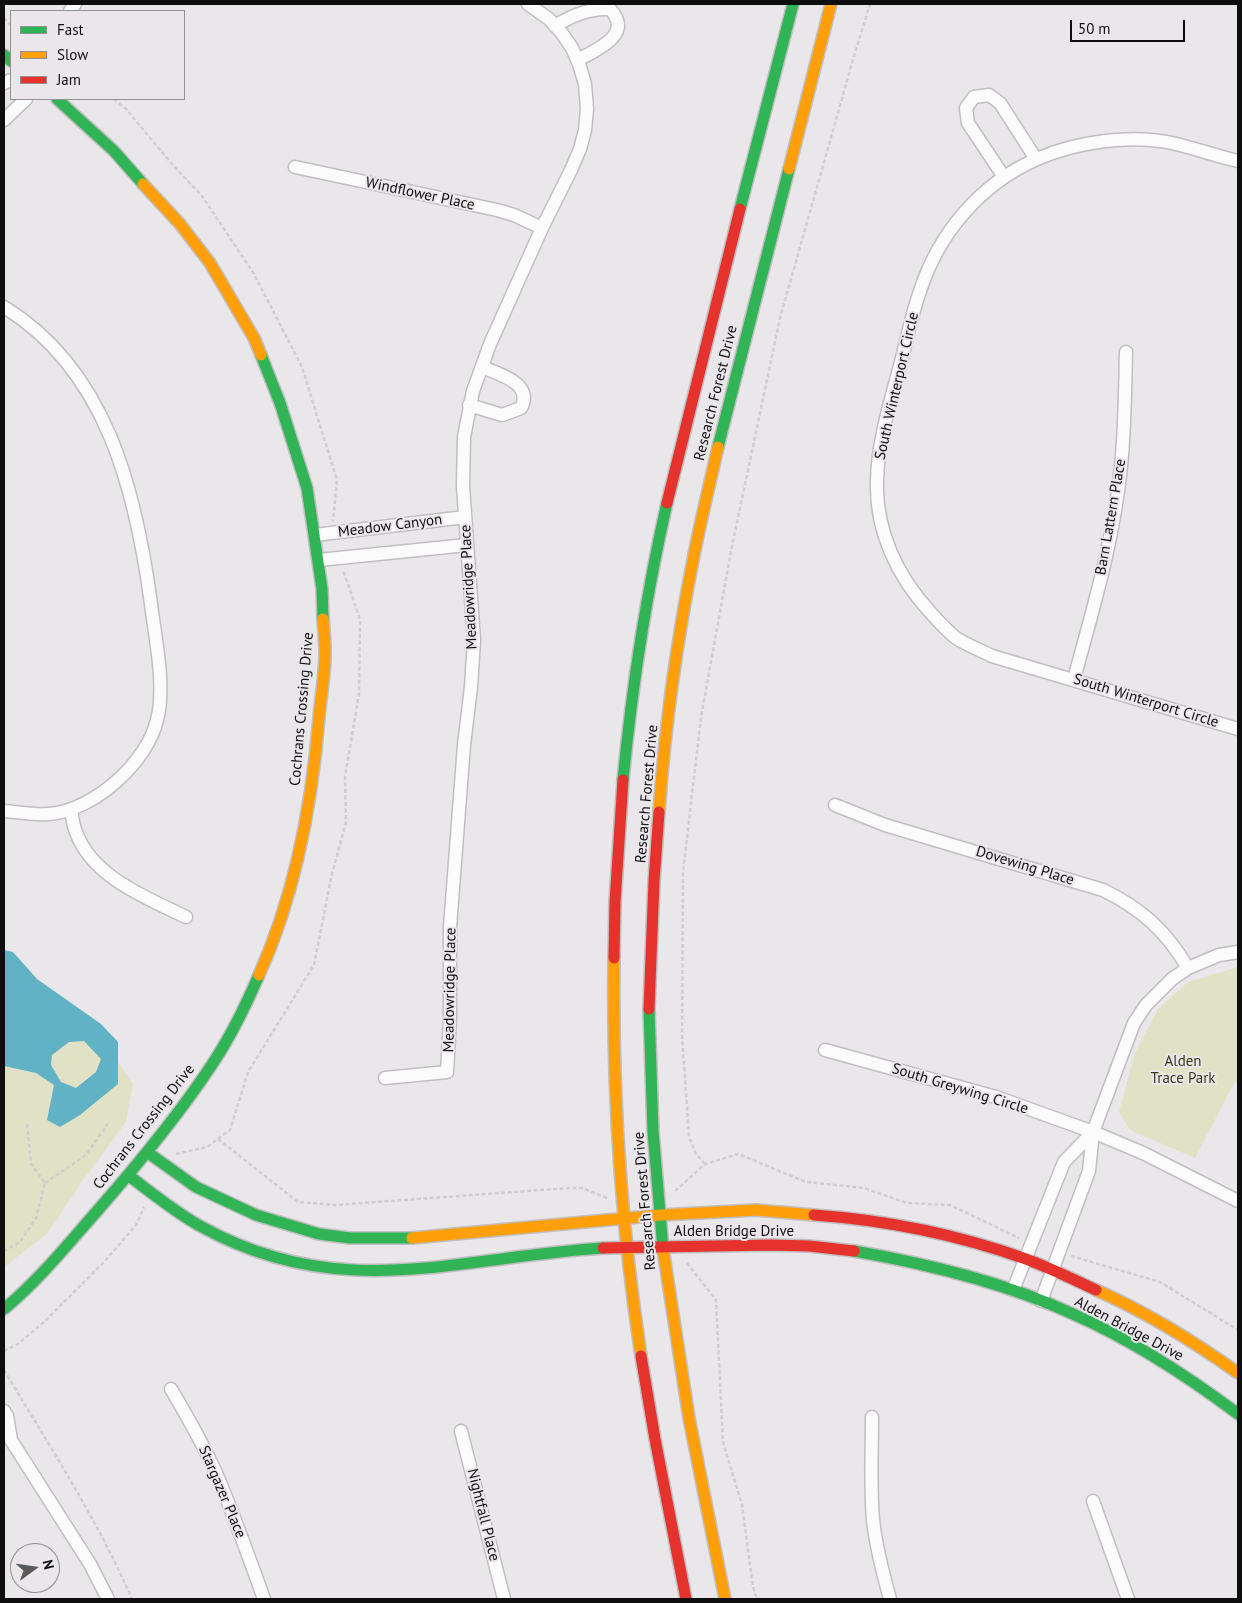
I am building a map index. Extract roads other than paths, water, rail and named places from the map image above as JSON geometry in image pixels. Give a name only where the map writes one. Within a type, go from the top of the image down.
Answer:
[{"type":"street","name":"Meadowridge Place","points":[[385,1078],[447,1072],[450,1018],[450,928],[474,640],[463,486],[464,437],[469,405],[490,344],[542,228],[572,170],[585,130],[588,109],[586,84],[579,62],[561,32],[549,19],[528,4]]},
{"type":"street","name":"Research Forest Drive","points":[[686,1599],[652,1425],[627,1247],[617,1130],[612,1004],[614,889],[625,751],[650,580],[670,489],[793,4]]},
{"type":"street","name":"Research Forest Drive","points":[[725,1599],[689,1418],[663,1247],[654,1131],[649,1004],[654,881],[663,756],[694,554],[720,436],[832,4]]},
{"type":"street","points":[[555,26],[568,18],[598,8],[610,9],[617,17],[618,26],[614,36],[606,45],[579,62]]},
{"type":"street","points":[[1004,177],[968,123],[966,108],[974,97],[990,95],[1000,103],[1036,160]]},
{"type":"street","points":[[4,120],[25,100]]},
{"type":"street","name":"Cochrans Crossing Drive","points":[[4,1309],[28,1289],[147,1152],[214,1062],[246,1005],[278,926],[292,880],[307,813],[317,745],[325,653],[319,560],[307,488],[280,404],[254,338],[210,263],[164,205],[114,151],[58,100]]},
{"type":"street","name":"South Winterport Circle","points":[[1238,161],[1171,143],[1132,139],[1083,145],[1036,160],[1004,177],[980,196],[963,213],[936,252],[927,270],[919,293],[883,432],[876,480],[877,502],[881,522],[894,561],[915,596],[942,626],[956,638],[992,656],[1238,729]]},
{"type":"street","name":"Windflower Place","points":[[295,167],[497,210],[514,215],[542,228]]},
{"type":"street","points":[[4,307],[56,348],[85,386],[102,418],[126,480],[141,542],[160,672],[157,720],[142,753],[129,771],[100,794],[71,809],[49,814],[4,811]]},
{"type":"street","name":"Barn Lattern Place","points":[[1074,680],[1107,557],[1114,516],[1121,467],[1126,352]]},
{"type":"street","points":[[469,405],[502,415],[521,408],[524,402],[523,392],[518,384],[482,367]]},
{"type":"street","name":"Meadow Canyon","points":[[315,535],[465,517]]},
{"type":"street","name":"Meadow Canyon","points":[[319,560],[467,545]]},
{"type":"street","name":"Dovewing Place","points":[[835,806],[885,825],[1103,890],[1135,908],[1151,921],[1176,948],[1188,968]]},
{"type":"street","points":[[71,809],[76,833],[87,852],[114,880],[186,917]]},
{"type":"street","points":[[1041,1301],[1089,1172],[1093,1132],[1134,1023],[1158,992],[1188,968],[1219,955],[1238,952]]},
{"type":"street","name":"South Greywing Circle","points":[[825,1050],[996,1097],[1093,1132],[1143,1153],[1238,1201]]},
{"type":"street","points":[[1013,1290],[1064,1162],[1093,1132]]},
{"type":"street","name":"Alden Bridge Drive","points":[[147,1152],[196,1187],[256,1215],[319,1234],[350,1238],[414,1238],[676,1213],[756,1210],[830,1216],[898,1226],[958,1239],[1025,1259],[1052,1270],[1121,1301],[1207,1351],[1238,1374]]},
{"type":"street","name":"Alden Bridge Drive","points":[[128,1175],[182,1216],[238,1244],[280,1259],[315,1267],[381,1272],[421,1270],[600,1248],[758,1244],[829,1248],[903,1261],[948,1271],[1013,1290],[1103,1329],[1186,1376],[1238,1414]]},
{"type":"street","name":"Stargazer Place","points":[[171,1389],[192,1423],[216,1473],[241,1533],[264,1599]]},
{"type":"street","points":[[4,1411],[7,1416],[7,1438],[90,1564],[108,1599]]},
{"type":"street","points":[[872,1417],[873,1521],[890,1599]]},
{"type":"street","name":"Nightfall Place","points":[[461,1431],[504,1599]]},
{"type":"street","points":[[1093,1501],[1128,1599]]},
{"type":"water","points":[[4,950],[13,952],[37,979],[101,1024],[118,1042],[118,1084],[80,1115],[60,1127],[47,1120],[54,1085],[36,1073],[4,1066]],"holes":[[[84,1041],[101,1059],[96,1072],[76,1088],[61,1082],[51,1065],[52,1055],[69,1042]]]},
{"type":"park label","name":"Alden Trace Park","points":[[1183,1070]]}]
